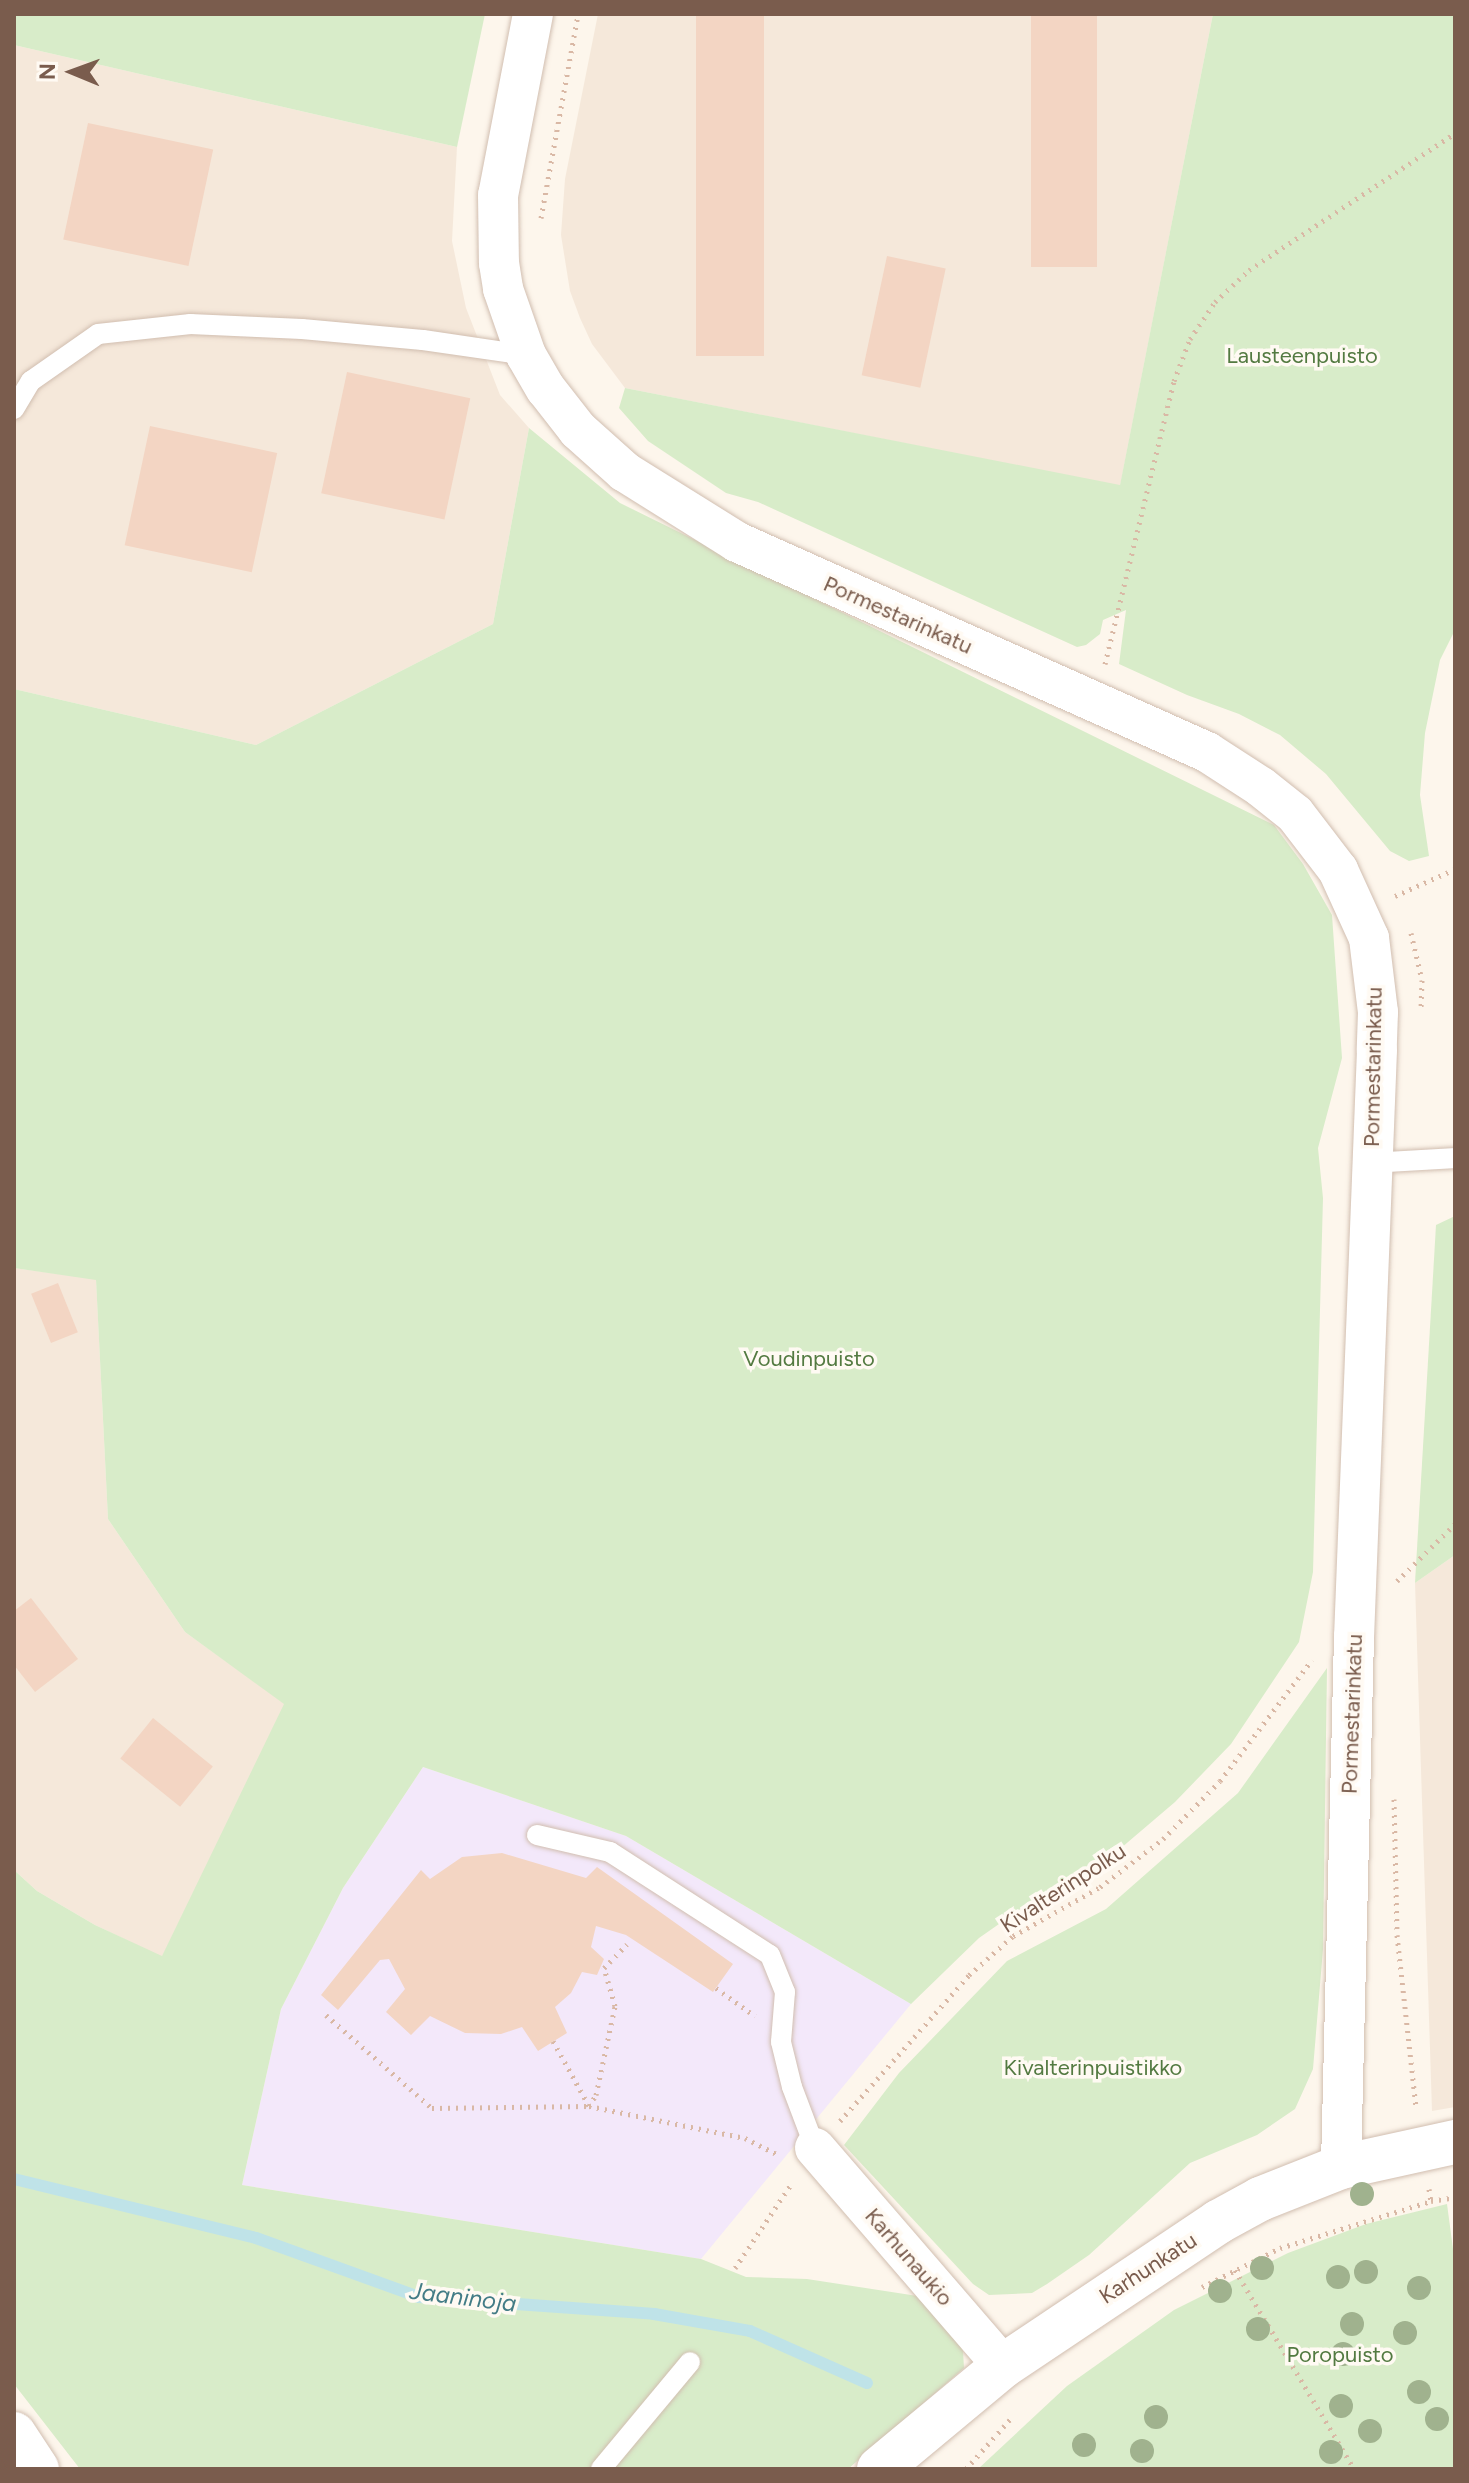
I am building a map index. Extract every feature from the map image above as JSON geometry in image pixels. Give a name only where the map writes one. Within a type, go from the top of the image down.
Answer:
[{"type":"street","name":"Pormestarinkatu","points":[[533,14],[498,195],[497,232],[503,289],[526,355],[546,389],[578,430],[625,472],[670,503],[737,542],[1207,752],[1295,814],[1338,870],[1369,938],[1378,1012],[1354,1637],[1341,2167]]},
{"type":"street","name":"Karhunaukio","points":[[826,2136],[1003,2366]]},
{"type":"street","name":"Karhunkatu","points":[[879,2469],[1003,2366],[1187,2240],[1260,2199],[1341,2167],[1439,2145]]},
{"type":"street","points":[[14,2434],[37,2469]]},
{"type":"lane","points":[[14,409],[31,381],[98,334],[175,326],[302,329],[423,340],[526,355]]},
{"type":"lane","points":[[1371,1163],[1455,1158]]},
{"type":"lane","points":[[537,1835],[610,1852],[770,1955],[785,1992],[781,2042],[792,2087],[826,2136]]},
{"type":"lane","points":[[601,2469],[690,2362]]},
{"type":"path","points":[[541,231],[542,200],[578,14]]},
{"type":"path","points":[[1104,666],[1174,381],[1198,327],[1215,302],[1249,270],[1455,133]]},
{"type":"path","points":[[1090,660],[1118,673]]},
{"type":"path","points":[[1395,896],[1455,869]]},
{"type":"path","points":[[1388,883],[1399,905]]},
{"type":"path","points":[[1405,918],[1416,946],[1422,980],[1421,1018]]},
{"type":"path","points":[[1397,1566],[1397,1581],[1455,1524]]},
{"type":"path","name":"Kivalterinpolku","points":[[735,2268],[826,2136],[969,1975],[1013,1936],[1100,1887],[1163,1839],[1220,1781],[1321,1648],[1354,1637]]},
{"type":"path","points":[[1394,1796],[1397,1935],[1439,2145],[1431,2201]]},
{"type":"path","points":[[589,2106],[596,2095],[615,2006],[604,1968],[627,1944]]},
{"type":"path","points":[[716,1988],[757,2018]]},
{"type":"path","points":[[326,2015],[432,2108],[589,2106],[745,2138]]},
{"type":"path","points":[[553,2041],[589,2106]]},
{"type":"path","points":[[1197,2290],[1280,2248],[1431,2201],[1455,2197]]},
{"type":"path","points":[[1235,2270],[1354,2469]]},
{"type":"path","points":[[966,2469],[1018,2410]]},
{"type":"shaded area","points":[[598,14],[1213,14],[1120,486],[625,388],[592,344],[580,318],[570,291],[561,235],[565,179]]},
{"type":"shaded area","points":[[14,45],[457,147],[452,241],[466,308],[500,395],[529,428],[493,624],[256,745],[14,689]]},
{"type":"shaded area","points":[[14,1268],[96,1279],[108,1519],[185,1632],[285,1704],[162,1957],[95,1925],[37,1891],[14,1870]]},
{"type":"shaded area","points":[[1455,1555],[1455,2107],[1432,2111],[1415,1583]]},
{"type":"shaded area","points":[[423,1767],[626,1836],[911,2004],[701,2259],[242,2185],[281,2009],[343,1888]]},
{"type":"green space","points":[[14,14],[485,14],[457,147],[14,45]]},
{"type":"green space","name":"Lausteenpuisto","points":[[1213,14],[1455,14],[1455,630],[1440,660],[1425,733],[1420,795],[1429,856],[1409,861],[1390,851],[1326,774],[1280,735],[1239,714],[1187,695],[1119,664],[1126,610],[1103,620],[1100,634],[1086,645],[1077,647],[758,502],[726,493],[648,441],[619,408],[625,388],[1120,485]]},
{"type":"green space","name":"Voudinpuisto","points":[[529,428],[620,503],[1274,825],[1303,864],[1332,915],[1342,1058],[1318,1148],[1323,1198],[1313,1572],[1299,1642],[1231,1744],[1175,1802],[1121,1848],[1029,1903],[979,1938],[911,2004],[626,1836],[423,1767],[343,1888],[281,2009],[242,2185],[701,2259],[746,2277],[807,2279],[924,2297],[955,2332],[963,2351],[964,2368],[848,2469],[80,2469],[14,2384],[14,1870],[37,1891],[95,1925],[162,1956],[284,1704],[185,1632],[108,1519],[96,1280],[14,1268],[14,689],[256,745],[493,624]]},
{"type":"green space","points":[[1455,1216],[1455,1555],[1415,1583],[1436,1225]]},
{"type":"green space","name":"Kivalterinpuistikko","points":[[1327,1668],[1323,1949],[1313,2069],[1295,2109],[1257,2135],[1190,2163],[1089,2255],[1047,2284],[1032,2293],[989,2295],[973,2284],[844,2145],[899,2073],[1007,1961],[1106,1909],[1238,1793]]},
{"type":"green space","name":"Poropuisto","points":[[1447,2204],[1455,2264],[1455,2469],[978,2469],[1067,2386],[1174,2310],[1288,2253],[1366,2224]]},
{"type":"building","points":[[696,14],[764,14],[764,356],[696,356]]},
{"type":"building","points":[[1031,14],[1097,14],[1097,267],[1031,267]]},
{"type":"building","points":[[88,123],[213,150],[188,266],[63,239]]},
{"type":"building","points":[[887,256],[946,268],[920,388],[862,375]]},
{"type":"building","points":[[347,372],[470,398],[444,519],[321,493]]},
{"type":"building","points":[[150,426],[277,453],[252,572],[125,545]]},
{"type":"building","points":[[58,1283],[78,1332],[51,1343],[31,1294]]},
{"type":"building","points":[[31,1598],[78,1659],[35,1692],[14,1665],[14,1611]]},
{"type":"building","points":[[153,1718],[213,1766],[180,1807],[120,1758]]},
{"type":"building","points":[[502,1853],[586,1878],[597,1867],[733,1964],[713,1992],[626,1935],[596,1926],[591,1947],[604,1959],[597,1975],[582,1972],[571,1993],[555,2007],[567,2033],[538,2051],[522,2027],[501,2034],[465,2033],[430,2016],[411,2035],[386,2012],[405,1989],[389,1959],[380,1960],[338,2010],[321,1995],[421,1870],[430,1879],[462,1857]]},
{"type":"waterway","name":"Jaaninoja","points":[[14,2179],[256,2238],[419,2297],[654,2314],[750,2331],[867,2383]]}]
